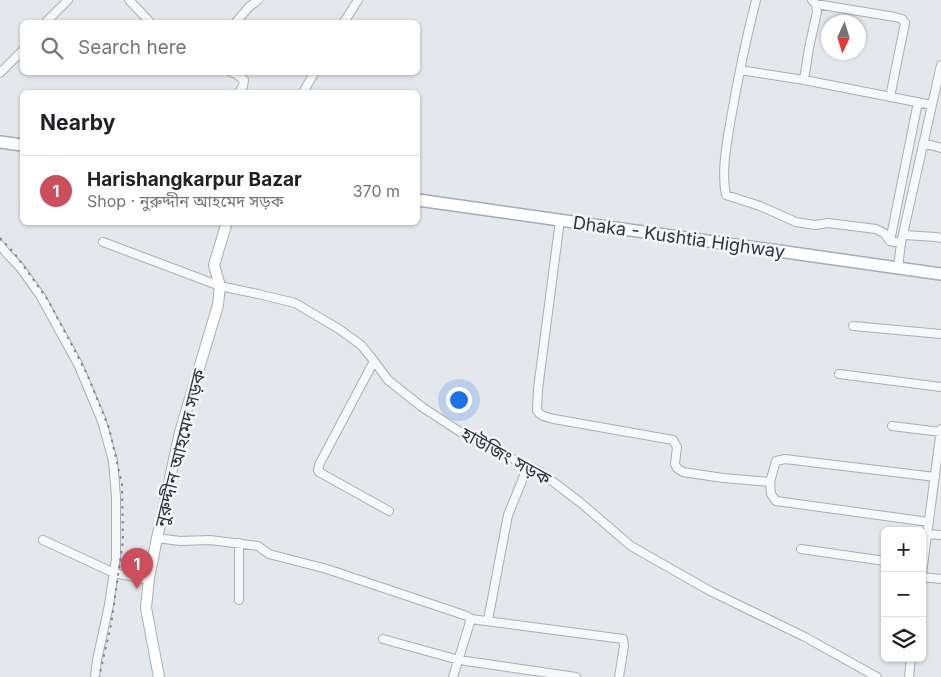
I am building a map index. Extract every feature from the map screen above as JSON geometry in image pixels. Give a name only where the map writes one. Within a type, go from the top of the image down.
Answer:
[{"type":"main road","points":[[0,142],[20,145]]},
{"type":"main road","name":"Dhaka - Kushtia Highway","points":[[420,200],[941,274]]},
{"type":"main road","name":"নুরুদ্দীন আহমেদ সড়ক","points":[[159,677],[146,608],[149,580],[180,432],[218,305],[220,286],[214,265],[226,225]]},
{"type":"street","points":[[48,20],[68,0]]},
{"type":"street","points":[[129,0],[148,20]]},
{"type":"street","points":[[238,20],[258,0]]},
{"type":"street","points":[[345,20],[358,0]]},
{"type":"street","points":[[756,0],[740,70],[728,140],[723,184],[726,195],[760,206],[796,222],[815,225],[828,223],[876,228],[884,233],[890,241],[901,243]]},
{"type":"street","points":[[804,80],[817,12],[814,2],[902,19],[905,23],[890,96]]},
{"type":"street","points":[[0,73],[20,53]]},
{"type":"street","points":[[898,268],[901,243],[941,65]]},
{"type":"street","points":[[740,70],[804,80],[932,105]]},
{"type":"street","points":[[237,75],[244,80],[239,90]]},
{"type":"street","points":[[304,90],[312,75]]},
{"type":"street","points":[[890,241],[918,102]]},
{"type":"street","points":[[923,143],[941,148]]},
{"type":"street","points":[[560,220],[538,389],[537,410],[539,413],[554,419],[673,440],[676,447],[675,464],[683,472],[770,482]]},
{"type":"street","points":[[904,235],[941,238]]},
{"type":"street","name":"হাউজিং সড়ক","points":[[104,242],[220,286],[295,304],[339,329],[361,345],[388,380],[422,407],[468,437],[539,471],[581,502],[631,546],[710,591],[805,637],[877,677]]},
{"type":"street","points":[[0,245],[34,285],[78,364],[102,421],[113,461],[116,486],[114,573],[107,621],[97,660],[95,677]]},
{"type":"street","points":[[853,326],[941,334]]},
{"type":"street","points":[[374,361],[318,470],[334,481],[389,511]]},
{"type":"street","points":[[839,374],[941,387]]},
{"type":"street","points":[[892,426],[941,430],[935,477],[937,489],[926,542]]},
{"type":"street","points":[[929,522],[776,501],[771,494],[770,482],[776,461],[785,458],[935,477]]},
{"type":"street","points":[[488,620],[508,515],[528,466]]},
{"type":"street","points":[[927,534],[941,535]]},
{"type":"street","points":[[157,538],[180,541],[210,540],[258,546],[269,554],[327,569],[467,616],[471,619],[623,639],[624,646],[620,677]]},
{"type":"street","points":[[43,540],[114,573],[149,580]]},
{"type":"street","points":[[239,543],[239,600]]},
{"type":"street","points":[[801,549],[881,560]]},
{"type":"street","points":[[926,578],[941,579]]},
{"type":"street","points":[[453,677],[471,619]]},
{"type":"street","points":[[383,639],[459,660],[576,677]]},
{"type":"street","points":[[909,677],[911,662]]},
{"type":"railway","points":[[0,238],[15,254],[48,300],[87,374],[109,428],[122,484],[123,541],[111,625],[99,677]]},
{"type":"place","name":"Harishangkarpur Bazar","points":[[137,589]]}]
